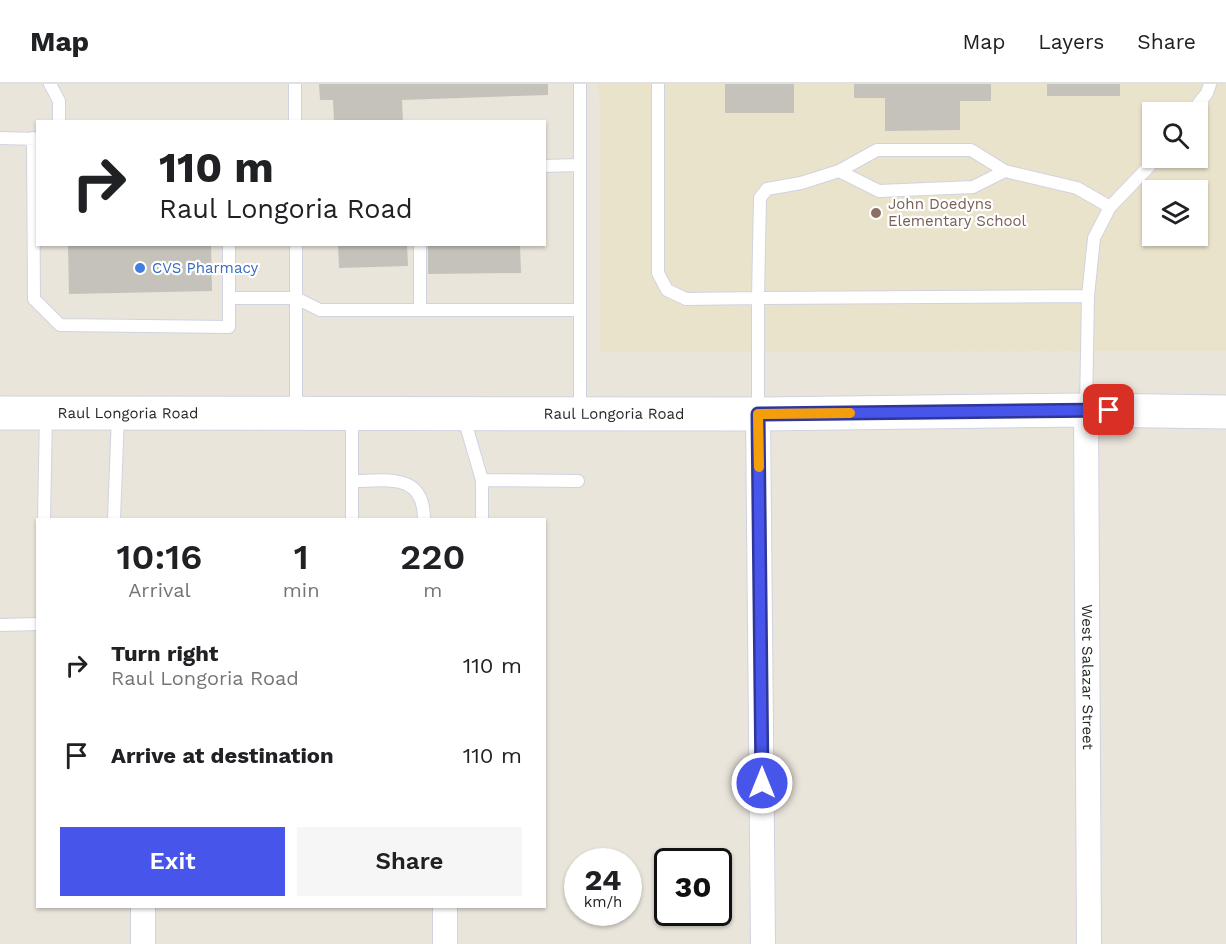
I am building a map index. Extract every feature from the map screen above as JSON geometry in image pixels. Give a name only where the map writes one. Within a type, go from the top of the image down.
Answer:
[{"type":"main road","name":"Raul Longoria Road","points":[[0,413],[758,414],[1086,410],[1226,412]]},
{"type":"street","name":"West Salazar Street","points":[[1086,410],[1089,944]]},
{"type":"street","points":[[758,414],[763,944]]},
{"type":"street","points":[[143,908],[143,944]]},
{"type":"street","points":[[445,908],[445,944]]},
{"type":"lane","points":[[50,84],[59,100],[59,120]]},
{"type":"lane","points":[[295,84],[295,120]]},
{"type":"lane","points":[[580,84],[580,414]]},
{"type":"lane","points":[[658,84],[658,273],[667,290],[686,299],[1088,296]]},
{"type":"lane","points":[[1200,102],[1210,84]]},
{"type":"lane","points":[[0,138],[35,138],[34,299],[60,326],[229,327],[229,246]]},
{"type":"lane","points":[[758,414],[760,198],[767,189],[801,183],[839,171],[877,150],[970,150],[1005,171],[1077,188],[1110,207]]},
{"type":"lane","points":[[546,166],[580,165]]},
{"type":"lane","points":[[1086,410],[1088,296],[1094,238],[1110,207],[1147,168]]},
{"type":"lane","points":[[839,171],[879,191],[973,187],[1005,171]]},
{"type":"lane","points":[[296,246],[296,413]]},
{"type":"lane","points":[[420,246],[420,310]]},
{"type":"lane","points":[[229,298],[296,298],[320,310],[580,309]]},
{"type":"lane","points":[[44,518],[46,413]]},
{"type":"lane","points":[[114,518],[118,413]]},
{"type":"lane","points":[[352,413],[352,518]]},
{"type":"lane","points":[[463,414],[482,480],[482,518]]},
{"type":"lane","points":[[482,480],[578,481]]},
{"type":"lane","points":[[352,481],[394,481],[408,484],[418,492],[424,503],[424,518]]},
{"type":"lane","points":[[0,625],[36,624]]},
{"type":"shaded area","name":"John Doedyns Elementary School","points":[[598,84],[1226,84],[1226,351],[600,352],[600,110]]},
{"type":"building","points":[[319,84],[548,84],[548,95],[402,100],[403,120],[334,120],[333,100],[320,100]]},
{"type":"building","points":[[725,84],[794,84],[794,113],[725,113]]},
{"type":"building","points":[[854,84],[991,84],[991,101],[960,101],[960,130],[885,131],[885,98],[854,98]]},
{"type":"building","points":[[1047,84],[1120,84],[1120,96],[1047,96]]},
{"type":"building","name":"CVS Pharmacy","points":[[68,246],[211,246],[212,291],[69,294]]},
{"type":"building","points":[[338,246],[407,246],[408,266],[339,268]]},
{"type":"building","points":[[428,246],[520,246],[521,273],[428,274]]},
{"type":"slow traffic","points":[[759,467],[758,414],[850,413]]},
{"type":"place","name":"John Doedyns Elementary School","points":[[876,213]]},
{"type":"place","name":"CVS Pharmacy","points":[[140,268]]},
{"type":"route","points":[[762,783],[758,414],[1109,410]]}]
